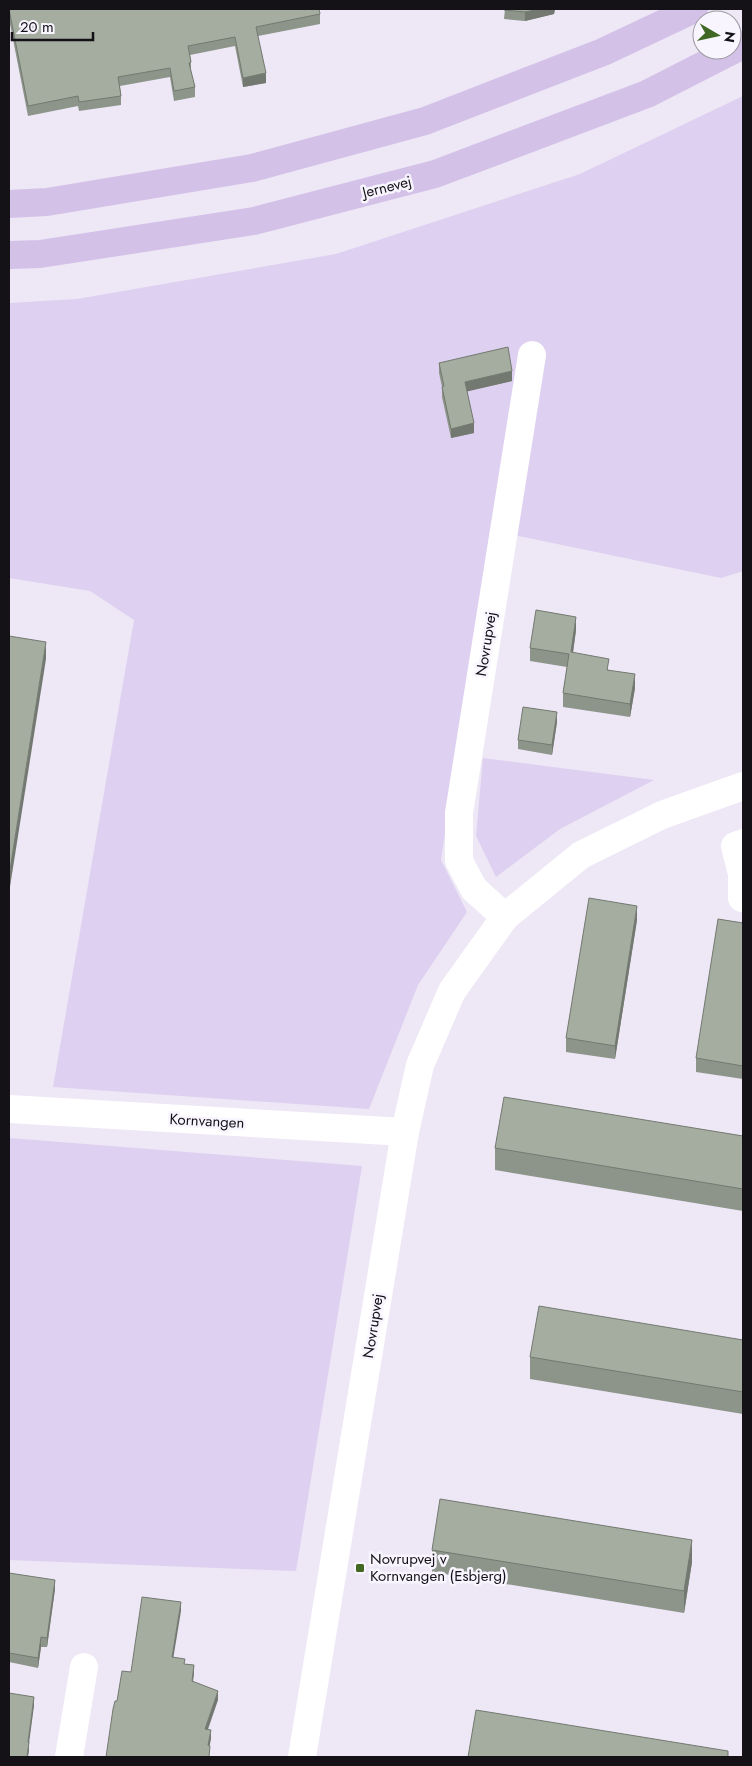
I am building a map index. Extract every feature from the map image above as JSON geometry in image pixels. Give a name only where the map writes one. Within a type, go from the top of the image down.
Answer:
[{"type":"main road","points":[[9,204],[47,202],[252,168],[425,121],[603,52],[694,9]]},
{"type":"main road","name":"Jernevej","points":[[9,255],[40,254],[254,221],[435,174],[647,94],[743,45]]},
{"type":"street","name":"Novrupvej","points":[[505,917],[474,889],[459,861],[459,813],[532,355]]},
{"type":"street","name":"Novrupvej","points":[[302,1757],[405,1132],[420,1065],[452,991],[505,917],[581,855],[662,815],[743,786]]},
{"type":"street","points":[[742,898],[742,874],[735,846],[743,844]]},
{"type":"street","name":"Kornvangen","points":[[9,1109],[405,1132]]},
{"type":"street","points":[[69,1757],[84,1667]]},
{"type":"shaded area","points":[[743,96],[743,571],[721,578],[490,530],[441,860],[467,912],[418,985],[369,1109],[53,1087],[134,620],[90,591],[9,578],[9,303],[77,299],[336,254],[580,174]]},
{"type":"shaded area","points":[[483,758],[654,780],[560,829],[496,877],[476,836]]},
{"type":"shaded area","points":[[9,1138],[362,1166],[296,1571],[9,1560]]},
{"type":"building","points":[[9,9],[319,9],[320,14],[256,27],[266,73],[243,78],[235,37],[188,46],[191,62],[189,63],[195,87],[174,91],[170,68],[118,77],[121,96],[79,102],[78,96],[28,106]]},
{"type":"building","points":[[505,9],[540,9],[525,12]]},
{"type":"building","points":[[508,347],[512,371],[465,382],[474,423],[451,429],[439,363]]},
{"type":"building","points":[[536,610],[576,617],[571,652],[609,659],[607,670],[635,674],[630,704],[563,693],[569,654],[530,648]]},
{"type":"building","points":[[9,636],[46,642],[9,876]]},
{"type":"building","points":[[523,707],[557,712],[552,745],[518,740]]},
{"type":"building","points":[[589,898],[637,906],[615,1046],[566,1038]]},
{"type":"building","points":[[718,919],[743,923],[743,1066],[696,1058]]},
{"type":"building","points":[[504,1097],[743,1136],[743,1189],[495,1148]]},
{"type":"building","points":[[539,1306],[743,1340],[743,1392],[530,1357]]},
{"type":"building","points":[[440,1499],[692,1540],[684,1591],[432,1550]]},
{"type":"building","points":[[9,1573],[55,1580],[47,1638],[41,1637],[38,1658],[9,1653]]},
{"type":"building","points":[[142,1597],[181,1602],[172,1657],[185,1659],[184,1664],[194,1665],[192,1681],[218,1691],[205,1729],[211,1730],[208,1745],[210,1746],[209,1757],[106,1757],[113,1709],[115,1701],[117,1701],[122,1671],[131,1672]]},
{"type":"building","points":[[9,1693],[34,1697],[27,1757],[9,1757]]},
{"type":"building","points":[[476,1710],[728,1751],[728,1757],[468,1757]]},
{"type":"place","name":"Novrupvej v Kornvangen (Esbjerg)","points":[[360,1568]]}]
